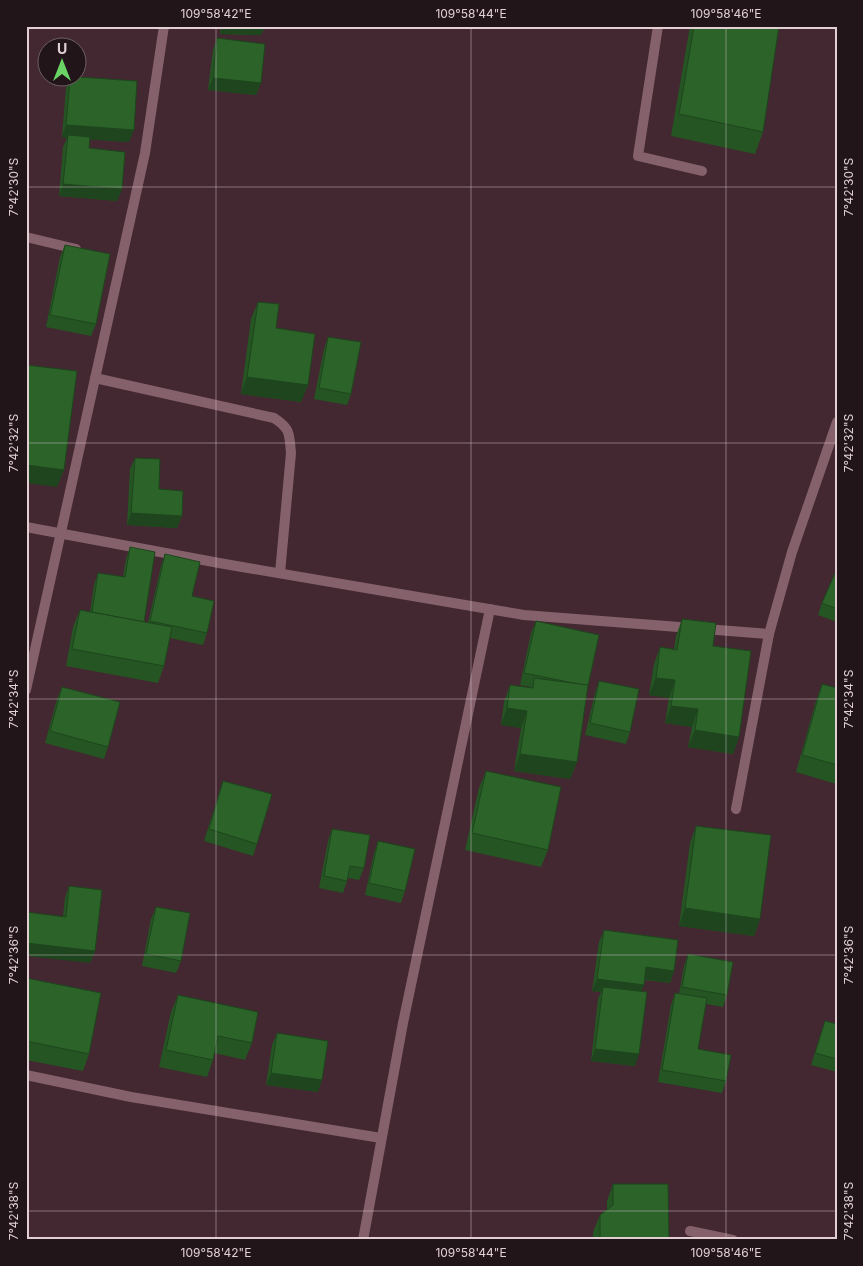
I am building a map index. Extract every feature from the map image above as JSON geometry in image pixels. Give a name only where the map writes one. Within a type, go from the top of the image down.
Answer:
[{"type":"street","points":[[26,690],[95,378],[116,259],[145,153],[164,26]]},
{"type":"street","points":[[658,26],[638,156],[702,171]]},
{"type":"street","points":[[26,237],[83,251]]},
{"type":"street","points":[[95,378],[274,418],[285,425],[291,453],[280,573]]},
{"type":"street","points":[[736,809],[769,634],[792,552],[837,422]]},
{"type":"street","points":[[26,527],[524,615],[769,634]]},
{"type":"street","points":[[363,1240],[424,919],[490,609]]},
{"type":"street","points":[[26,1075],[131,1097],[381,1138]]},
{"type":"street","points":[[690,1231],[733,1240]]},
{"type":"building","points":[[694,26],[779,26],[763,132],[679,114]]},
{"type":"building","points":[[217,38],[265,44],[261,83],[213,78]]},
{"type":"building","points":[[88,78],[137,81],[134,130],[66,125],[69,88],[88,88]]},
{"type":"building","points":[[68,135],[90,137],[89,148],[125,152],[122,189],[63,184]]},
{"type":"building","points":[[65,245],[110,254],[96,324],[50,315]]},
{"type":"building","points":[[258,302],[279,304],[276,328],[315,334],[308,385],[247,377]]},
{"type":"building","points":[[328,337],[361,342],[351,394],[319,388]]},
{"type":"building","points":[[26,365],[77,371],[64,470],[26,465]]},
{"type":"building","points":[[135,458],[160,459],[159,489],[183,491],[182,516],[131,513]]},
{"type":"building","points":[[130,547],[155,552],[144,622],[92,612],[98,573],[125,577]]},
{"type":"building","points":[[165,554],[200,562],[192,596],[214,601],[207,633],[150,621]]},
{"type":"building","points":[[835,573],[837,574],[837,609],[822,603]]},
{"type":"building","points":[[80,610],[172,627],[164,666],[72,649]]},
{"type":"building","points":[[682,619],[716,623],[713,646],[751,651],[739,737],[695,730],[698,709],[671,706],[675,680],[656,678],[660,647],[677,650]]},
{"type":"building","points":[[536,621],[599,635],[588,686],[524,673]]},
{"type":"building","points":[[534,678],[588,685],[577,762],[520,754],[527,711],[507,708],[510,685],[533,688]]},
{"type":"building","points":[[599,681],[639,689],[630,732],[590,723]]},
{"type":"building","points":[[822,684],[837,688],[837,765],[802,755]]},
{"type":"building","points":[[62,687],[120,702],[108,747],[50,731]]},
{"type":"building","points":[[486,771],[561,787],[548,850],[472,833]]},
{"type":"building","points":[[223,781],[272,794],[257,844],[209,829]]},
{"type":"building","points":[[696,826],[771,835],[760,919],[685,908]]},
{"type":"building","points":[[332,829],[370,835],[364,868],[350,866],[347,881],[324,876]]},
{"type":"building","points":[[378,841],[415,849],[405,891],[369,883]]},
{"type":"building","points":[[69,886],[102,890],[95,951],[26,943],[26,912],[66,917]]},
{"type":"building","points":[[156,907],[190,913],[181,961],[146,954]]},
{"type":"building","points":[[604,930],[678,940],[674,971],[646,967],[644,985],[597,979]]},
{"type":"building","points":[[688,954],[733,962],[727,995],[682,987]]},
{"type":"building","points":[[26,978],[101,993],[89,1054],[26,1041]]},
{"type":"building","points":[[603,987],[647,992],[639,1054],[595,1049]]},
{"type":"building","points":[[675,993],[707,998],[698,1049],[731,1055],[726,1081],[662,1070]]},
{"type":"building","points":[[178,995],[258,1012],[252,1043],[218,1036],[213,1060],[166,1050]]},
{"type":"building","points":[[825,1021],[837,1024],[837,1059],[815,1053]]},
{"type":"building","points":[[277,1033],[328,1041],[322,1080],[271,1073]]},
{"type":"building","points":[[613,1184],[668,1184],[669,1240],[600,1240],[600,1215],[613,1205]]},
{"type":"building","points":[[673,1238],[711,1240],[673,1240]]}]
